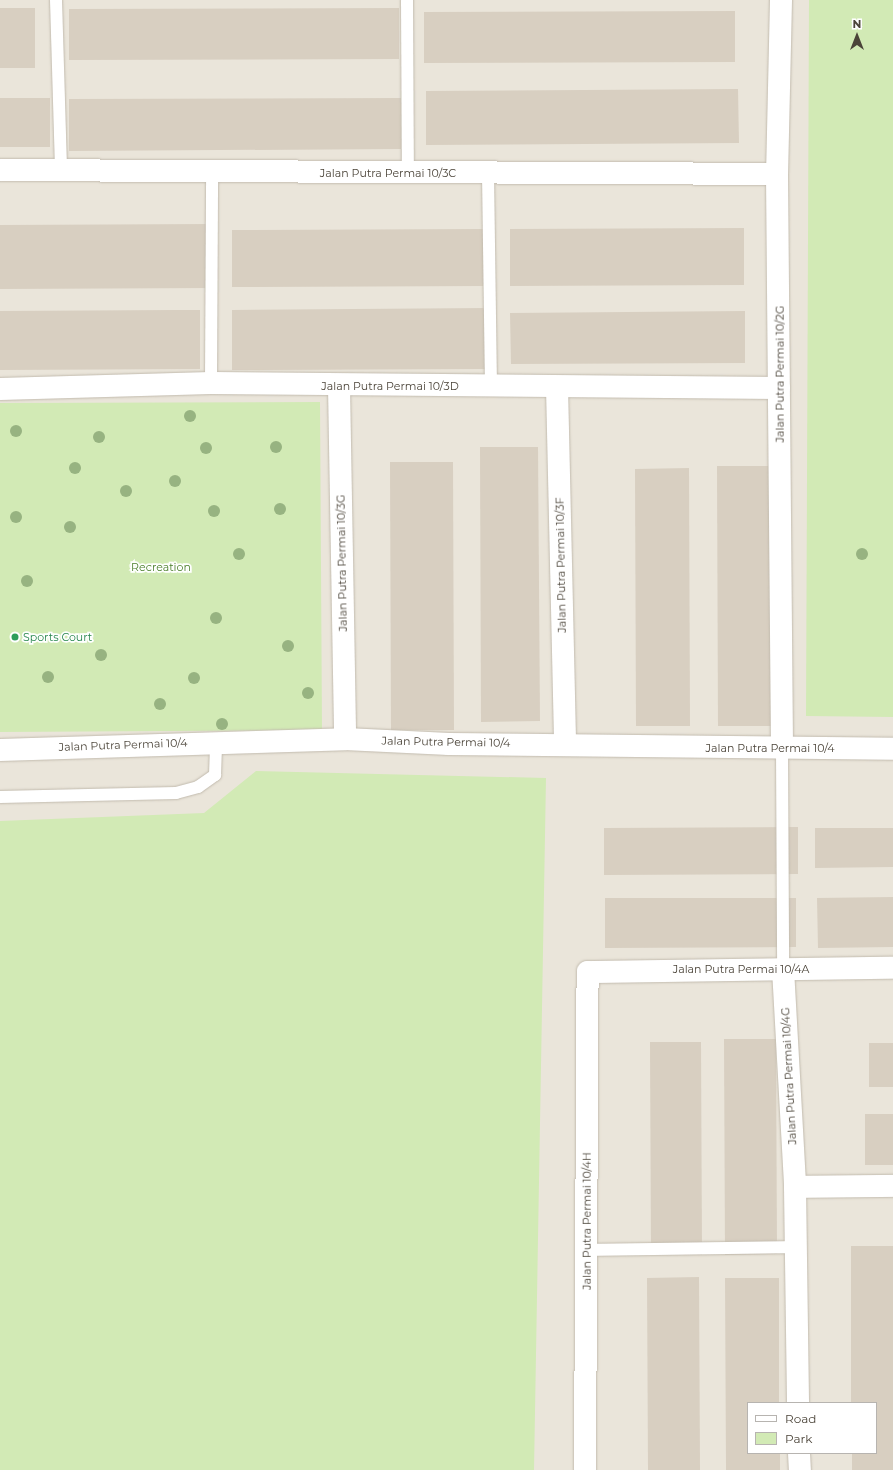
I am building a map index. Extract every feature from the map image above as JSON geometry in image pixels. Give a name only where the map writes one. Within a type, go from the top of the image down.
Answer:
[{"type":"street","name":"Jalan Putra Permai 10/2G","points":[[781,0],[777,174],[782,748]]},
{"type":"street","name":"Jalan Putra Permai 10/3C","points":[[0,170],[777,174]]},
{"type":"street","name":"Jalan Putra Permai 10/3D","points":[[0,389],[211,383],[339,386],[779,388]]},
{"type":"street","name":"Jalan Putra Permai 10/3G","points":[[339,386],[345,739]]},
{"type":"street","name":"Jalan Putra Permai 10/3F","points":[[557,387],[565,743]]},
{"type":"street","name":"Jalan Putra Permai 10/4","points":[[0,750],[216,741],[345,739],[449,744],[565,743],[782,748],[893,748]]},
{"type":"street","name":"Jalan Putra Permai 10/4A","points":[[588,972],[893,968]]},
{"type":"street","name":"Jalan Putra Permai 10/4G","points":[[783,969],[795,1187],[798,1402]]},
{"type":"street","name":"Jalan Putra Permai 10/4H","points":[[585,1470],[588,972]]},
{"type":"street","points":[[795,1187],[893,1186]]},
{"type":"street","points":[[799,1454],[800,1470]]},
{"type":"lane","points":[[56,0],[61,170]]},
{"type":"lane","points":[[407,0],[408,173]]},
{"type":"lane","points":[[211,383],[212,172]]},
{"type":"lane","points":[[488,172],[491,387]]},
{"type":"lane","points":[[0,797],[176,793],[198,787],[214,774],[216,741]]},
{"type":"lane","name":"Jalan Putra Permai 10/4G","points":[[782,748],[783,969]]},
{"type":"lane","points":[[587,1250],[795,1247]]},
{"type":"shaded area","points":[[0,0],[893,0],[893,1470],[0,1470]]},
{"type":"green space","points":[[809,0],[893,0],[893,717],[806,716]]},
{"type":"green space","name":"Recreation","points":[[320,402],[322,730],[0,732],[0,403]]},
{"type":"green space","points":[[256,771],[546,778],[534,1470],[0,1470],[0,821],[204,813]]},
{"type":"building","points":[[0,8],[35,8],[35,68],[0,68]]},
{"type":"building","points":[[399,8],[399,59],[69,60],[69,9]]},
{"type":"building","points":[[735,11],[735,62],[424,63],[424,12]]},
{"type":"building","points":[[738,89],[739,143],[426,145],[426,91]]},
{"type":"building","points":[[0,98],[50,98],[50,147],[0,147]]},
{"type":"building","points":[[401,98],[401,149],[69,151],[69,99]]},
{"type":"building","points":[[212,224],[212,288],[0,289],[0,225]]},
{"type":"building","points":[[744,228],[744,285],[510,286],[510,229]]},
{"type":"building","points":[[485,229],[485,286],[232,287],[232,230]]},
{"type":"building","points":[[488,308],[488,369],[232,370],[232,310]]},
{"type":"building","points":[[200,310],[200,369],[0,370],[0,311]]},
{"type":"building","points":[[745,311],[745,363],[511,364],[510,313]]},
{"type":"building","points":[[480,447],[538,447],[540,721],[481,722]]},
{"type":"building","points":[[390,462],[453,462],[454,730],[391,730]]},
{"type":"building","points":[[717,466],[771,466],[771,726],[718,726]]},
{"type":"building","points":[[689,468],[690,726],[636,726],[635,469]]},
{"type":"building","points":[[798,827],[798,874],[604,875],[604,828]]},
{"type":"building","points":[[815,828],[893,828],[893,867],[815,868]]},
{"type":"building","points":[[893,897],[893,947],[818,948],[817,898]]},
{"type":"building","points":[[605,898],[796,898],[796,947],[605,948]]},
{"type":"building","points":[[724,1039],[776,1039],[777,1254],[725,1255]]},
{"type":"building","points":[[650,1042],[701,1042],[702,1255],[651,1255]]},
{"type":"building","points":[[869,1043],[893,1043],[893,1087],[869,1087]]},
{"type":"building","points":[[865,1114],[893,1114],[893,1165],[865,1165]]},
{"type":"building","points":[[851,1246],[893,1246],[893,1470],[852,1470],[852,1454],[877,1454],[877,1402],[851,1402]]},
{"type":"building","points":[[699,1277],[700,1470],[648,1470],[647,1278]]},
{"type":"building","points":[[725,1278],[779,1278],[779,1402],[747,1402],[747,1454],[780,1454],[780,1470],[726,1470]]},
{"type":"place","name":"Sports Court","points":[[15,637]]}]
